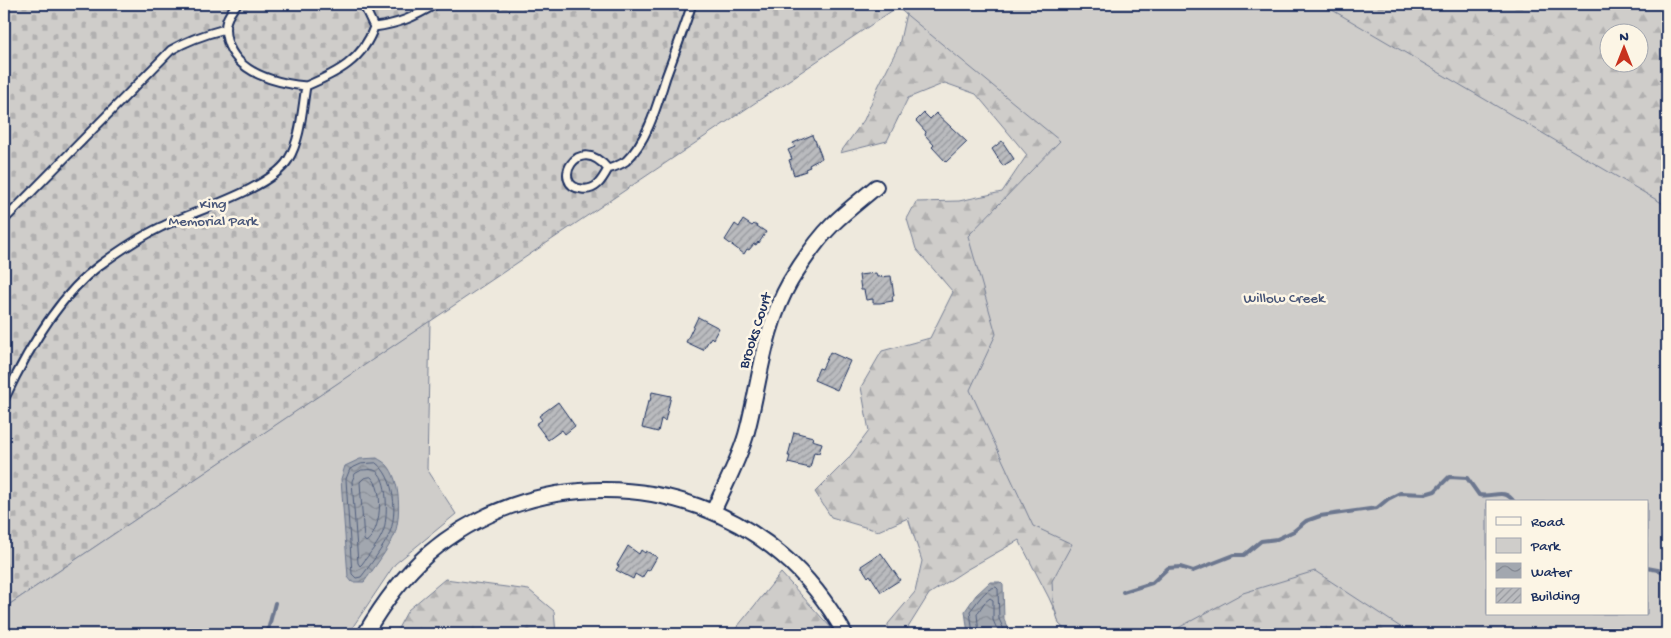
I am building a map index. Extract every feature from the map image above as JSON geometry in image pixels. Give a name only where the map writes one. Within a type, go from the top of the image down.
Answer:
[{"type":"street","name":"Brooks Court","points":[[713,512],[736,462],[745,436],[765,348],[775,316],[789,284],[817,243],[832,225],[876,187]]},
{"type":"street","points":[[365,634],[383,604],[404,578],[428,554],[457,533],[486,516],[521,502],[560,492],[595,489],[628,490],[659,494],[691,502],[760,538],[783,555],[807,580],[829,606],[846,634]]},
{"type":"lane","points":[[237,4],[228,17],[225,29],[230,48],[237,59],[247,68],[261,75],[289,84],[306,86],[327,78],[360,54],[369,40],[374,27],[365,8],[361,4]]},
{"type":"lane","points":[[374,27],[392,25],[407,20],[436,4]]},
{"type":"lane","points":[[608,169],[603,162],[583,155],[576,157],[572,162],[567,177],[571,184],[577,188],[585,190],[594,188],[602,181],[608,169],[618,166],[626,160],[644,134],[654,111],[692,4]]},
{"type":"lane","points":[[4,220],[171,50],[206,34],[225,29]]},
{"type":"lane","points":[[4,400],[35,340],[73,291],[98,266],[128,245],[160,227],[259,185],[276,173],[288,160],[296,143],[306,86]]},
{"type":"green space","name":"King Memorial Park","points":[[4,4],[902,4],[4,608]]},
{"type":"green space","name":"Willow Creek","points":[[902,4],[1322,4],[1667,206],[1667,634],[1411,634],[1315,571],[1243,593],[1167,634],[1070,634],[1059,624],[1053,602],[1052,581],[1072,544],[1033,526],[970,390],[996,334],[968,236],[1060,141],[897,7]]},
{"type":"green space","name":"Willow Creek","points":[[908,4],[1667,4],[1667,634],[1065,634],[1019,540],[966,570],[929,594],[904,634],[888,634],[888,624],[915,592],[922,561],[908,518],[878,531],[831,517],[815,492],[848,459],[869,431],[861,387],[882,351],[930,338],[953,292],[916,249],[907,219],[916,202],[959,201],[1002,192],[1027,155],[976,94],[945,83],[908,98],[887,141],[840,153],[864,120],[899,45]]},
{"type":"green space","points":[[430,321],[427,469],[456,514],[395,564],[348,634],[4,634],[4,608]]},
{"type":"green space","points":[[781,573],[834,631],[833,634],[735,634],[733,632]]},
{"type":"green space","points":[[445,579],[529,590],[554,611],[556,634],[395,634],[408,610]]},
{"type":"water","points":[[377,458],[387,465],[395,480],[399,510],[398,520],[394,536],[388,547],[364,582],[352,582],[348,577],[341,479],[345,466],[360,459]]},
{"type":"water","points":[[990,582],[1000,582],[1003,585],[1004,619],[1011,634],[968,634],[965,611],[976,595]]},
{"type":"building","points":[[924,113],[930,119],[936,113],[967,142],[946,162],[932,147],[934,145],[925,135],[926,132],[916,121]]},
{"type":"building","points":[[812,135],[822,158],[809,165],[810,167],[805,169],[806,171],[794,175],[789,160],[792,159],[788,150],[795,147],[793,143]]},
{"type":"building","points":[[1002,141],[1014,159],[1003,166],[992,149]]},
{"type":"building","points":[[743,220],[752,226],[754,224],[766,232],[759,243],[754,244],[749,250],[747,249],[744,254],[725,240],[735,224],[739,227]]},
{"type":"building","points":[[876,273],[877,277],[891,276],[893,301],[873,303],[873,299],[866,300],[864,290],[861,290],[859,275]]},
{"type":"building","points":[[698,317],[719,328],[713,339],[711,337],[703,350],[686,342]]},
{"type":"building","points":[[830,352],[850,361],[837,390],[814,380],[819,368],[822,369]]},
{"type":"building","points":[[652,392],[671,396],[665,421],[661,419],[658,432],[642,428]]},
{"type":"building","points":[[558,402],[575,426],[565,434],[562,430],[548,440],[536,424],[542,420],[539,416]]},
{"type":"building","points":[[794,432],[813,437],[812,440],[822,443],[819,453],[814,452],[810,468],[788,463]]},
{"type":"building","points":[[628,546],[639,554],[641,550],[657,557],[649,571],[647,570],[642,578],[635,574],[633,579],[616,570]]},
{"type":"building","points":[[881,553],[900,580],[881,592],[870,575],[868,577],[861,566]]},
{"type":"waterway","points":[[1123,592],[1152,583],[1168,568],[1180,567],[1193,571],[1234,555],[1244,555],[1261,541],[1277,539],[1294,531],[1306,521],[1320,516],[1377,508],[1388,499],[1400,493],[1425,494],[1435,491],[1449,477],[1467,478],[1479,495],[1502,494],[1512,500]]},
{"type":"waterway","points":[[1648,568],[1663,571],[1667,575]]},
{"type":"waterway","points":[[267,634],[275,603]]}]
